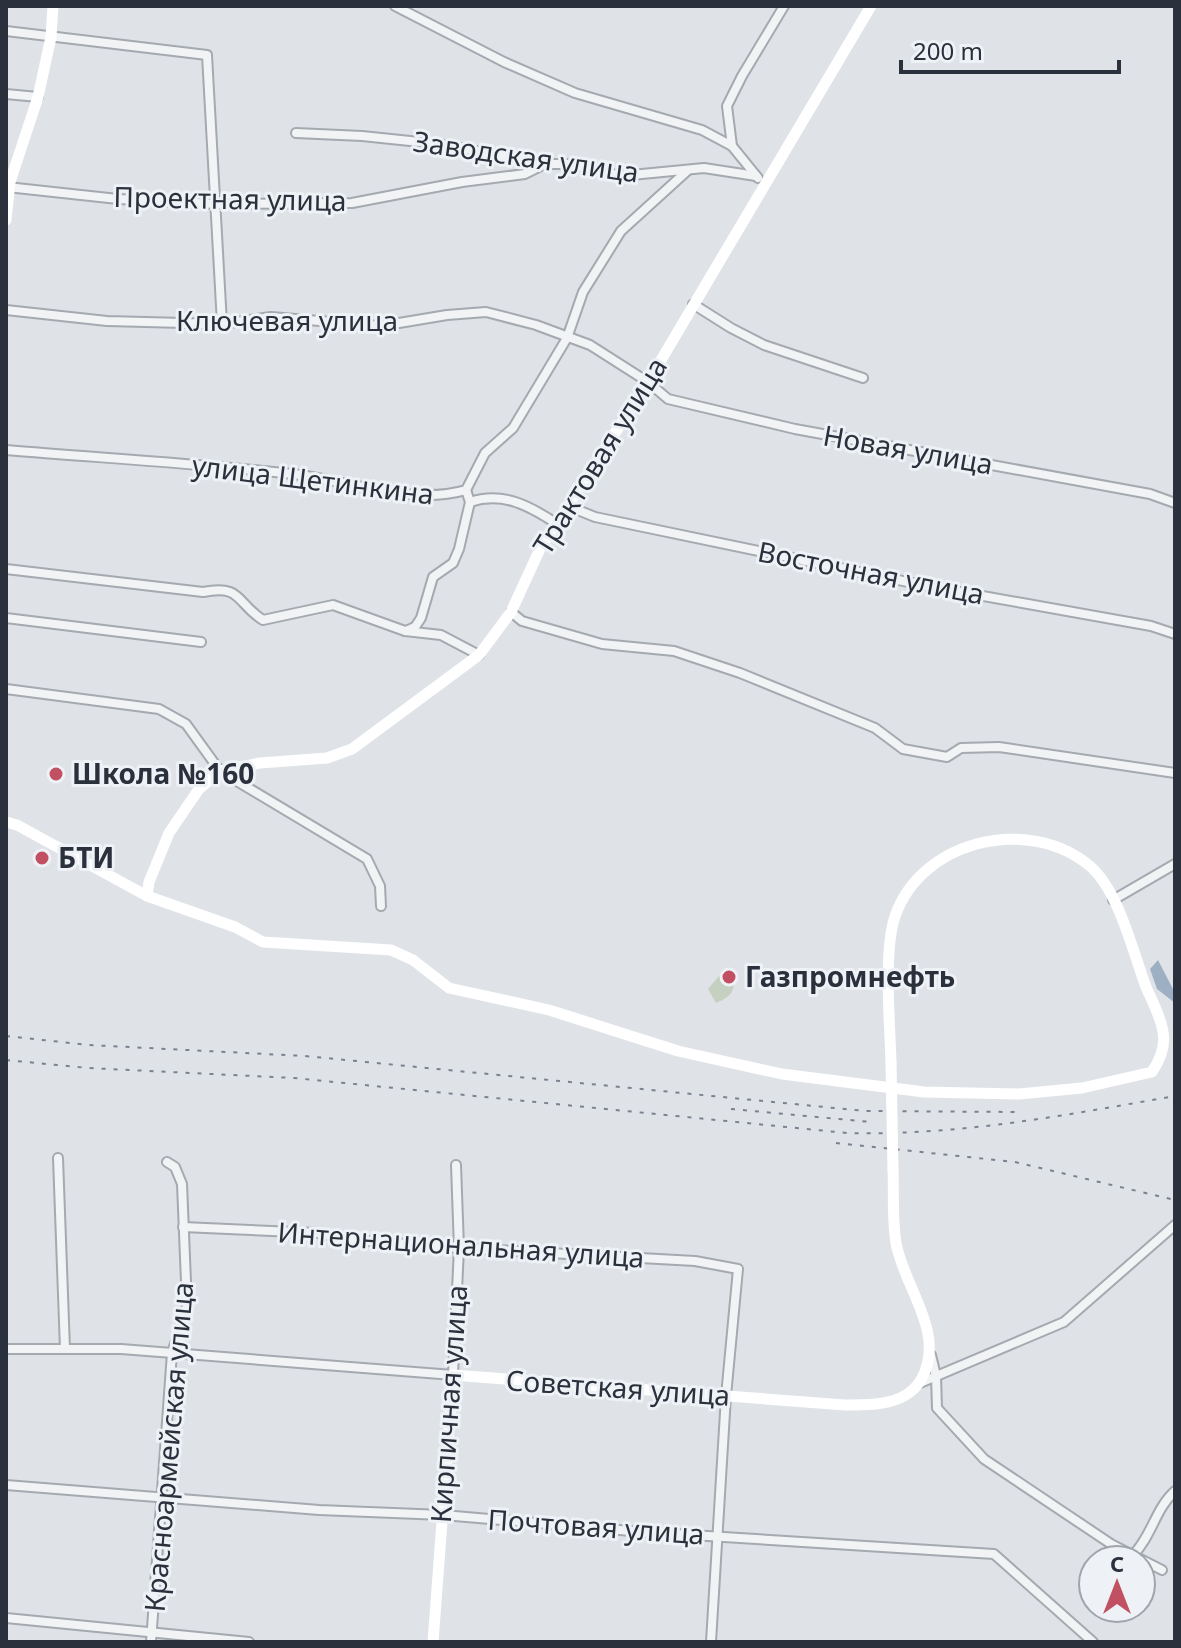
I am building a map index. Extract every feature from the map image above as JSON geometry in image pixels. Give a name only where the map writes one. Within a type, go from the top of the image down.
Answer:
[{"type":"street","points":[[6,220],[8,187],[38,97],[51,37],[53,6]]},
{"type":"street","points":[[395,6],[504,62],[575,93],[702,130],[732,146],[760,180]]},
{"type":"street","points":[[732,146],[727,106],[784,6]]},
{"type":"street","name":"Трактовая улица","points":[[220,771],[260,763],[327,758],[352,749],[479,655],[511,612],[540,549],[648,382],[760,180],[871,6]]},
{"type":"street","points":[[6,31],[207,55],[222,324]]},
{"type":"street","points":[[6,94],[38,97]]},
{"type":"street","name":"Заводская улица","points":[[296,133],[439,144],[545,164],[570,164],[621,176],[704,168],[760,180]]},
{"type":"street","name":"Проектная улица","points":[[8,187],[118,199],[217,204],[352,203],[462,182],[525,174],[545,164]]},
{"type":"street","name":"улица Щетинкина","points":[[6,450],[295,474],[396,492],[446,496],[466,490],[485,453],[513,428],[567,338],[583,292],[621,231],[687,171]]},
{"type":"street","points":[[693,304],[764,345],[863,378]]},
{"type":"street","name":"Ключевая улица","points":[[6,310],[107,321],[222,324],[271,317],[381,326],[486,312],[536,325],[590,345],[648,382]]},
{"type":"street","name":"Новая улица","points":[[648,382],[668,399],[795,429],[1150,494],[1175,503]]},
{"type":"street","points":[[405,631],[415,627],[421,618],[433,577],[453,563],[470,502],[466,490]]},
{"type":"street","points":[[470,502],[481,498],[514,501],[557,524]]},
{"type":"street","name":"Восточная улица","points":[[568,506],[595,517],[927,586],[1151,626],[1175,634]]},
{"type":"street","points":[[6,569],[203,592],[217,589],[231,591],[263,620],[333,605],[405,631],[441,635],[479,655]]},
{"type":"street","points":[[511,612],[522,621],[565,635],[602,644],[674,651],[740,673],[875,728],[903,749],[947,757],[961,748],[999,747],[1175,773]]},
{"type":"street","points":[[6,618],[201,642]]},
{"type":"street","points":[[6,689],[159,709],[186,724],[220,771],[367,859],[380,886],[381,906]]},
{"type":"street","points":[[147,896],[149,882],[169,833],[199,789],[220,771]]},
{"type":"street","points":[[6,822],[17,825],[147,896],[235,927],[263,942],[391,950],[413,960],[449,988],[549,1010],[678,1051],[798,1076],[924,1092],[1019,1094],[1082,1088],[1152,1072],[1161,1060],[1163,1032],[1108,888],[1093,869],[1074,855],[1052,844],[1022,840],[994,840],[963,847],[941,859],[905,894],[893,925],[890,963],[891,1063],[893,1169],[896,1244],[928,1334],[936,1376],[937,1408],[984,1459],[1111,1544]]},
{"type":"street","points":[[1113,900],[1175,864]]},
{"type":"street","points":[[58,1158],[65,1349]]},
{"type":"street","name":"Красноармейская улица","points":[[152,1637],[172,1353],[187,1306],[182,1184],[175,1167],[167,1162]]},
{"type":"street","name":"Кирпичная улица","points":[[433,1642],[453,1375],[459,1248],[456,1165]]},
{"type":"street","name":"Советская улица","points":[[6,1349],[121,1349],[845,1405],[876,1404],[894,1400],[919,1383],[1064,1322],[1175,1225]]},
{"type":"street","name":"Интернациональная улица","points":[[184,1227],[318,1233],[354,1240],[459,1248],[695,1261],[738,1269],[726,1396]]},
{"type":"street","points":[[919,1383],[930,1354]]},
{"type":"street","points":[[711,1642],[726,1396]]},
{"type":"street","name":"Почтовая улица","points":[[6,1485],[319,1510],[443,1515],[994,1554],[1093,1642]]},
{"type":"street","points":[[1144,1544],[1155,1516],[1175,1491]]},
{"type":"street","points":[[1157,1567],[1162,1570]]},
{"type":"street","points":[[6,1618],[152,1637],[249,1642]]},
{"type":"green space","points":[[719,976],[734,979],[732,991],[716,1003],[708,989]]},
{"type":"water","points":[[1158,960],[1175,993],[1175,1003],[1157,989],[1150,969]]},
{"type":"railway","points":[[6,1036],[89,1045],[305,1056],[865,1111],[1020,1112]]},
{"type":"railway","points":[[6,1060],[88,1068],[294,1078],[847,1133],[971,1128],[1175,1096]]},
{"type":"railway","points":[[731,1109],[871,1122]]},
{"type":"railway","points":[[836,1143],[1015,1162],[1175,1200]]},
{"type":"place","name":"Школа №160","points":[[56,774]]},
{"type":"place","name":"БТИ","points":[[42,858]]},
{"type":"place","name":"Газпромнефть","points":[[729,977]]}]
